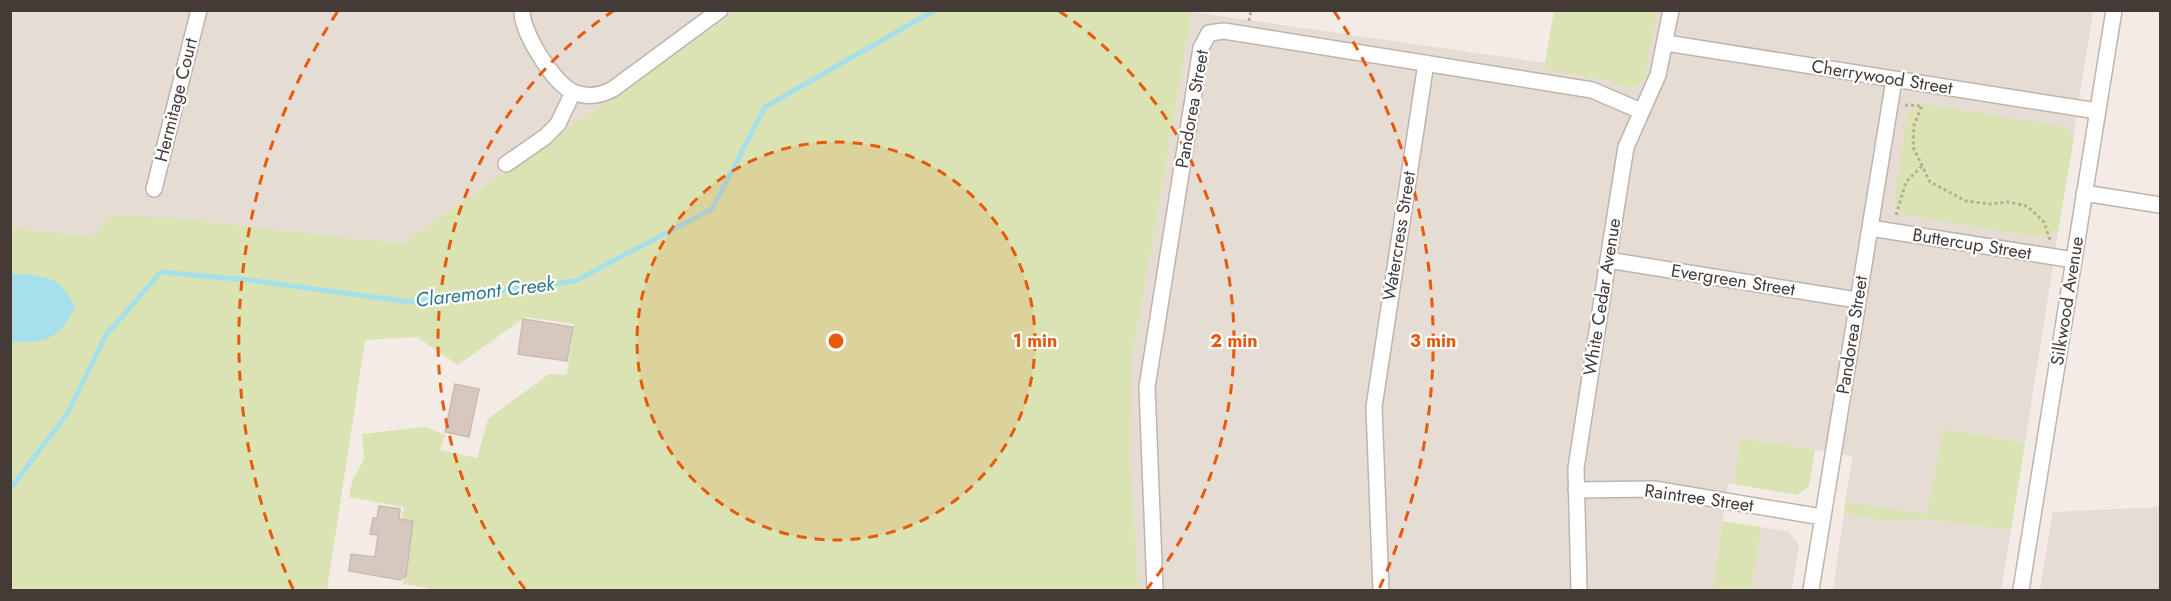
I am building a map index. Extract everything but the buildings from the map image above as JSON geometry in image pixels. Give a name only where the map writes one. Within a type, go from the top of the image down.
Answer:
[{"type":"street","name":"Hermitage Court","points":[[154,189],[199,10]]},
{"type":"street","points":[[522,10],[527,36],[562,85],[573,92],[602,95],[720,10]]},
{"type":"street","name":"White Cedar Avenue","points":[[1580,591],[1576,490],[1578,450],[1625,152],[1654,85],[1666,43],[1671,10]]},
{"type":"street","name":"Silkwood Avenue","points":[[2020,591],[2114,10]]},
{"type":"street","name":"Pandorea Street","points":[[1155,591],[1147,387],[1202,43],[1209,33],[1224,31],[1592,90],[1641,111]]},
{"type":"street","name":"Cherrywood Street","points":[[1666,43],[2097,111]]},
{"type":"street","name":"Watercress Street","points":[[1381,591],[1374,407],[1426,63]]},
{"type":"street","name":"Pandorea Street","points":[[1811,591],[1894,80]]},
{"type":"street","points":[[506,164],[545,137],[558,124],[573,92]]},
{"type":"street","points":[[2084,194],[2160,206]]},
{"type":"street","name":"Buttercup Street","points":[[1870,228],[2074,260]]},
{"type":"street","name":"Evergreen Street","points":[[1608,260],[1857,300]]},
{"type":"street","name":"Raintree Street","points":[[1576,490],[1654,489],[1822,518]]},
{"type":"path","points":[[1900,104],[1922,106],[1914,125],[1913,139],[1917,159],[1932,185],[1961,199],[1991,204],[2009,202],[2027,206],[2040,216],[2048,228],[2050,246]]},
{"type":"path","points":[[1896,215],[1906,182],[1922,166]]},
{"type":"shaded area","points":[[11,11],[737,11],[402,244],[184,219],[95,238],[11,227]]},
{"type":"shaded area","points":[[1646,11],[2093,11],[2025,443],[1943,429],[1927,516],[1845,502],[1853,456],[1740,438],[1733,484],[1728,484],[1712,590],[1139,590],[1130,460],[1132,359],[1192,12],[1636,76]]},
{"type":"shaded area","points":[[2160,507],[2160,590],[2040,590],[2053,512]]},
{"type":"shaded area","points":[[1844,513],[1881,520],[1928,520],[2011,530],[2001,590],[1833,590]]},
{"type":"shaded area","points":[[1761,527],[1789,532],[1799,546],[1792,590],[1751,590]]},
{"type":"green space","points":[[737,11],[1192,11],[1132,359],[1130,460],[1139,590],[427,590],[428,588],[403,584],[413,521],[402,519],[404,507],[349,497],[352,482],[364,459],[362,434],[425,427],[445,435],[440,450],[477,458],[488,419],[549,374],[567,375],[574,324],[525,317],[458,365],[417,337],[365,340],[327,590],[11,590],[11,227],[95,238],[109,215],[184,219],[402,244]]},
{"type":"green space","points":[[1554,11],[1657,11],[1644,78],[1638,85],[1625,87],[1613,81],[1544,69]]},
{"type":"green space","points":[[1920,104],[2065,127],[2074,138],[2058,230],[2047,238],[1903,214],[1894,202],[1908,112]]},
{"type":"green space","points":[[1943,429],[2025,443],[2011,530],[1928,520],[1881,520],[1844,513],[1845,502],[1927,515]]},
{"type":"green space","points":[[1740,438],[1815,450],[1809,486],[1797,495],[1733,484]]},
{"type":"green space","points":[[1723,521],[1761,527],[1751,590],[1712,590]]},
{"type":"water","points":[[11,273],[50,279],[57,282],[69,296],[75,307],[63,326],[50,337],[33,342],[11,341]]},
{"type":"waterway","name":"Claremont Creek","points":[[10,489],[67,414],[106,335],[161,272],[248,280],[410,302],[575,281],[712,209],[765,107],[935,10]]}]
